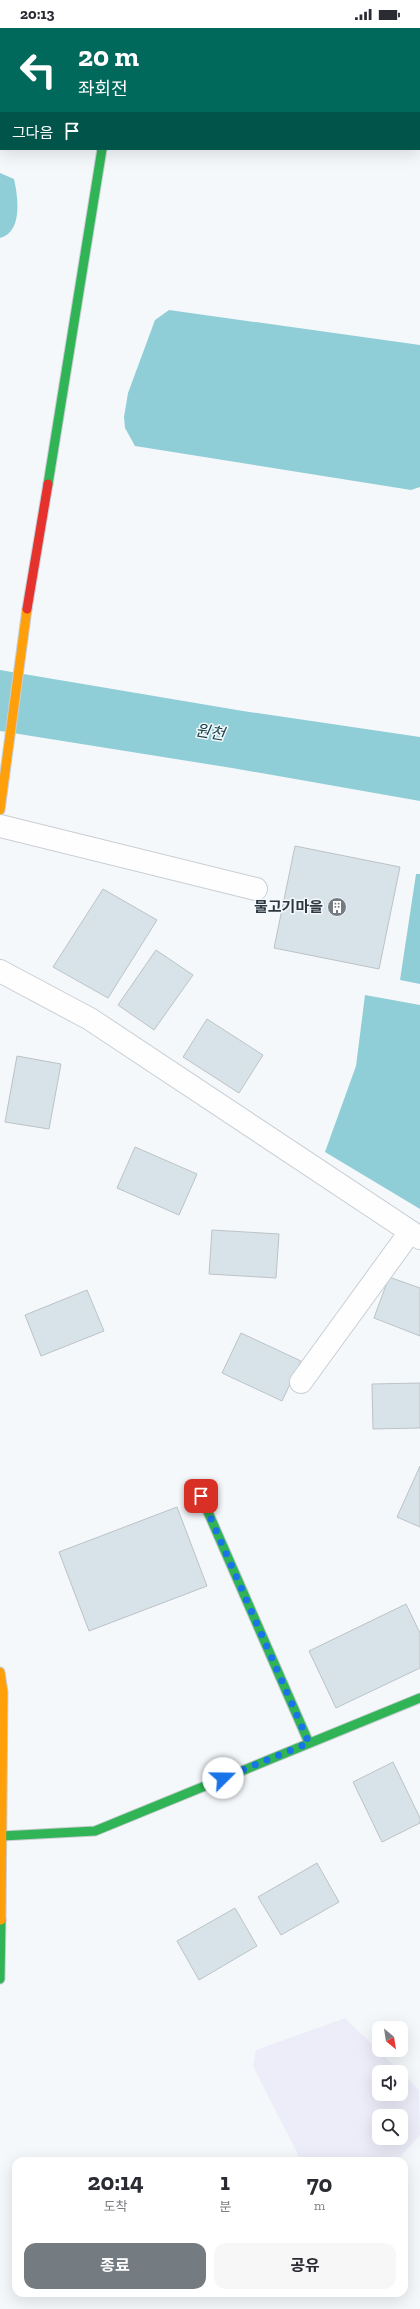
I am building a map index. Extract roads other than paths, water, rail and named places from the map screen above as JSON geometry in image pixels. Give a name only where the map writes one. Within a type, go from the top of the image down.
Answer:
[{"type":"street","points":[[0,810],[19,660],[102,150]]},
{"type":"street","points":[[201,1496],[309,1743]]},
{"type":"street","points":[[0,1672],[3,1692],[0,1979]]},
{"type":"street","points":[[2,1836],[95,1831],[420,1698]]},
{"type":"lane","points":[[0,826],[256,889]]},
{"type":"lane","points":[[0,971],[90,1019],[415,1235],[302,1382]]},
{"type":"water","points":[[0,173],[14,179],[17,195],[17,213],[16,221],[12,229],[0,238]]},
{"type":"water","points":[[169,310],[420,345],[420,487],[411,490],[135,446],[125,428],[124,417],[128,393],[155,320]]},
{"type":"water","name":"원천","points":[[0,670],[243,711],[420,737],[420,801],[232,768],[0,731]]},
{"type":"water","points":[[416,874],[420,874],[420,984],[400,980]]},
{"type":"water","points":[[365,995],[420,1005],[420,1209],[325,1152],[356,1066]]},
{"type":"place","name":"물고기마을","points":[[337,907]]}]
